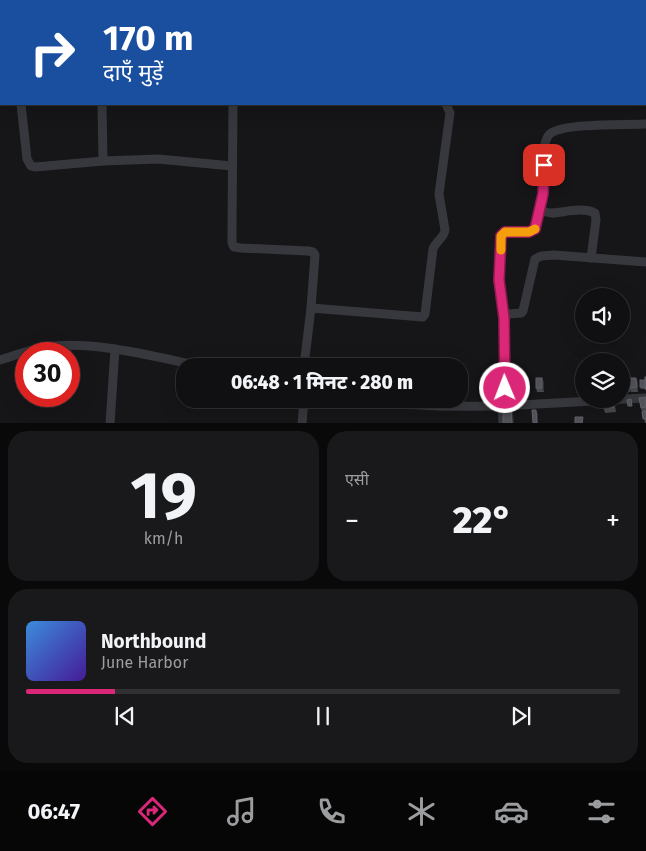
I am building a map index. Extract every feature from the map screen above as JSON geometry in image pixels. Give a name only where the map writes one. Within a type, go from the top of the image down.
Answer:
[{"type":"street","points":[[21,105],[28,159],[31,166],[158,159],[232,166]]},
{"type":"street","points":[[102,105],[103,161]]},
{"type":"street","points":[[232,105],[232,243],[234,246],[241,248],[313,252],[315,261],[312,308],[305,358]]},
{"type":"street","points":[[312,308],[420,317],[426,314],[433,248],[445,230],[439,194],[450,113],[446,105]]},
{"type":"street","points":[[503,423],[504,318],[500,289],[501,236],[507,232],[533,231],[536,226],[543,194],[546,139],[550,134],[572,128],[646,124]]},
{"type":"street","points":[[540,211],[551,213],[562,210],[595,213],[596,220],[591,258]]},
{"type":"street","points":[[504,318],[508,314],[521,313],[523,311],[533,263],[536,257],[554,255],[646,262]]},
{"type":"street","points":[[0,360],[55,346],[115,350],[176,361]]},
{"type":"street","points":[[110,423],[115,350]]},
{"type":"street","points":[[468,406],[646,398]]},
{"type":"street","points":[[302,423],[303,408]]},
{"type":"building","points":[[536,378],[542,378],[542,388],[536,388]]},
{"type":"building","points":[[630,378],[636,378],[637,387],[630,388]]},
{"type":"building","points":[[640,380],[645,380],[645,387],[640,387]]},
{"type":"building","points":[[646,397],[646,407],[641,408],[639,398]]},
{"type":"building","points":[[511,405],[512,423],[503,423],[503,406]]},
{"type":"building","points":[[532,410],[536,410],[537,423],[533,423]]},
{"type":"building","points":[[646,411],[646,419],[643,419],[642,412]]},
{"type":"building","points":[[575,417],[583,417],[582,423],[575,423]]},
{"type":"slow traffic","points":[[501,250],[501,236],[505,232],[531,232],[535,229]]},
{"type":"route","points":[[505,388],[504,318],[499,280],[501,236],[505,232],[531,232],[535,229],[543,194],[544,165]]}]
